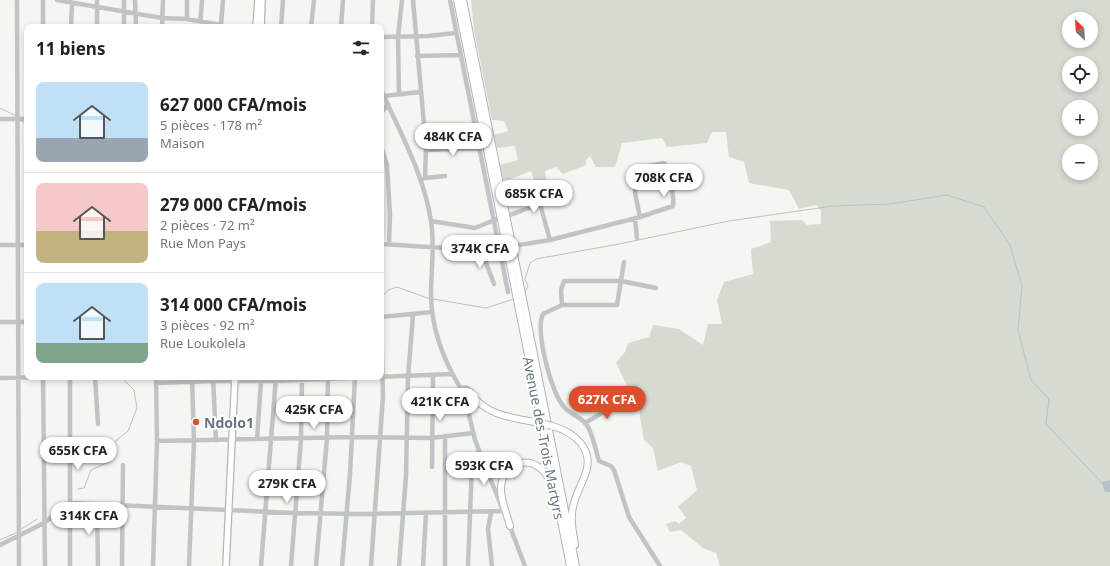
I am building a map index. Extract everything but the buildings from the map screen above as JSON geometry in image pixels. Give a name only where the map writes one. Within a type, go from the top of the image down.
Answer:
[{"type":"highway","points":[[457,0],[522,310]]},
{"type":"highway","points":[[462,0],[522,310]]},
{"type":"highway","name":"Avenue des Trois Martyrs","points":[[522,310],[557,505],[570,566]]},
{"type":"highway","name":"Avenue des Trois Martyrs","points":[[522,310],[577,566]]},
{"type":"highway","points":[[471,393],[479,404],[493,412],[568,431],[576,437],[583,446],[587,458],[585,475],[574,501],[572,514],[577,566]]},
{"type":"highway","points":[[480,453],[498,466],[512,467],[528,463],[542,468],[550,480],[557,505]]},
{"type":"highway","points":[[510,526],[501,487],[505,473],[512,467]]},
{"type":"main road","points":[[256,24],[258,0]]},
{"type":"main road","points":[[261,24],[262,0]]},
{"type":"main road","points":[[226,566],[235,380]]},
{"type":"street","points":[[17,0],[18,566]]},
{"type":"street","points":[[43,0],[43,24]]},
{"type":"street","points":[[57,0],[135,14],[162,18],[187,19],[216,24]]},
{"type":"street","points":[[97,0],[97,24]]},
{"type":"street","points":[[124,0],[124,24]]},
{"type":"street","points":[[135,0],[136,24]]},
{"type":"street","points":[[162,24],[163,0]]},
{"type":"street","points":[[187,0],[187,19]]},
{"type":"street","points":[[200,21],[202,0]]},
{"type":"street","points":[[221,24],[223,0]]},
{"type":"street","points":[[281,24],[283,0]]},
{"type":"street","points":[[311,24],[314,0]]},
{"type":"street","points":[[342,24],[343,0]]},
{"type":"street","points":[[372,24],[373,0]]},
{"type":"street","points":[[399,93],[398,37],[402,0]]},
{"type":"street","points":[[413,0],[414,37],[426,150],[422,179]]},
{"type":"street","points":[[450,0],[495,220],[508,292]]},
{"type":"street","points":[[68,2],[71,24]]},
{"type":"street","points":[[384,37],[414,37],[456,33]]},
{"type":"street","points":[[417,56],[461,55]]},
{"type":"street","points":[[420,92],[399,93],[384,96],[422,179],[431,221],[433,247],[431,303],[438,339],[452,374],[461,389],[460,396],[464,398],[480,453],[525,566]]},
{"type":"street","points":[[384,109],[388,104]]},
{"type":"street","points":[[0,119],[24,119]]},
{"type":"street","points":[[426,150],[480,148]]},
{"type":"street","points":[[384,155],[387,165],[390,215],[389,244]]},
{"type":"street","points":[[384,245],[389,244],[481,249],[500,248],[550,240],[638,217],[673,206],[670,180],[667,166],[664,163],[638,168],[635,193],[638,217],[637,238]]},
{"type":"street","points":[[422,179],[445,176]]},
{"type":"street","points":[[532,184],[540,204],[550,240]]},
{"type":"street","points":[[431,221],[475,228],[540,204],[552,196],[566,191]]},
{"type":"street","points":[[0,245],[24,245]]},
{"type":"street","points":[[481,249],[494,284]]},
{"type":"street","points":[[624,262],[617,305],[562,305],[545,312],[540,321],[551,382],[560,402],[567,411],[585,423],[599,461],[611,466],[614,470],[629,517],[660,566]]},
{"type":"street","points":[[562,305],[562,290],[564,281],[621,281],[656,288]]},
{"type":"street","points":[[384,317],[432,312]]},
{"type":"street","points":[[400,566],[407,438],[408,377],[413,315]]},
{"type":"street","points":[[0,322],[24,322]]},
{"type":"street","points":[[384,377],[452,374]]},
{"type":"street","points":[[432,467],[431,438],[433,376]]},
{"type":"street","points":[[0,378],[24,378]]},
{"type":"street","points":[[43,380],[45,566]]},
{"type":"street","points":[[70,380],[70,566]]},
{"type":"street","points":[[95,380],[98,424]]},
{"type":"street","points":[[153,566],[156,383],[192,383],[208,380]]},
{"type":"street","points":[[214,380],[216,441]]},
{"type":"street","points":[[248,380],[268,380]]},
{"type":"street","points":[[261,566],[264,512],[276,380]]},
{"type":"street","points":[[291,566],[301,438],[302,380]]},
{"type":"street","points":[[316,566],[327,438],[328,380]]},
{"type":"street","points":[[342,566],[352,437],[354,380]]},
{"type":"street","points":[[371,566],[383,396],[382,380]]},
{"type":"street","points":[[257,440],[261,381]]},
{"type":"street","points":[[189,566],[194,441],[192,383]]},
{"type":"street","points":[[461,389],[468,388],[471,393],[469,397],[464,398]]},
{"type":"street","points":[[585,423],[621,402]]},
{"type":"street","points":[[156,441],[232,441],[352,437],[431,438],[473,433]]},
{"type":"street","points":[[445,436],[446,566]]},
{"type":"street","points":[[468,566],[472,460],[480,453]]},
{"type":"street","points":[[122,566],[123,465]]},
{"type":"street","points":[[0,545],[44,523],[70,503],[123,507],[347,514],[491,513],[503,511]]},
{"type":"street","points":[[97,505],[98,566]]},
{"type":"street","points":[[423,566],[426,513]]},
{"type":"street","points":[[491,513],[488,528],[492,566]]},
{"type":"shaded area","points":[[471,0],[1110,0],[1110,480],[1101,482],[1105,492],[1110,492],[1110,566],[720,566],[716,553],[703,548],[681,530],[670,532],[666,524],[675,521],[679,524],[686,518],[678,507],[697,490],[691,466],[681,462],[658,471],[653,448],[644,440],[639,411],[616,363],[625,352],[628,343],[649,337],[653,325],[679,329],[703,345],[708,324],[722,324],[717,300],[724,282],[753,274],[751,249],[771,242],[770,221],[802,220],[807,225],[821,224],[821,211],[817,205],[799,209],[789,190],[749,183],[744,162],[729,157],[726,132],[712,132],[707,143],[667,147],[662,138],[622,143],[615,167],[596,167],[590,156],[586,160],[586,165],[563,174],[556,167],[545,171],[549,193],[539,197],[531,171],[504,182],[500,165],[518,160],[515,146],[497,148],[494,135],[508,131],[504,121],[492,120],[474,30]]},
{"type":"shaded area","points":[[384,162],[387,217],[384,241]]},
{"type":"shaded area","points":[[1110,480],[1110,492],[1105,492],[1101,482]]},
{"type":"waterway","points":[[0,108],[16,116]]},
{"type":"waterway","points":[[21,120],[24,123]]},
{"type":"waterway","points":[[524,294],[528,286],[525,279],[530,263],[536,259],[619,244],[729,221],[833,206],[890,204],[947,195],[984,207],[1010,245],[1022,286],[1018,330],[1031,380],[1049,399],[1046,424],[1101,482]]},
{"type":"waterway","points":[[384,295],[388,290],[397,287],[430,299]]},
{"type":"waterway","points":[[433,299],[486,308],[514,299]]},
{"type":"waterway","points":[[78,489],[84,488],[91,470],[111,461],[111,445],[128,431],[137,408],[134,390],[124,380]]},
{"type":"waterway","points":[[20,530],[37,519]]},
{"type":"waterway","points":[[0,540],[18,532]]},
{"type":"place","name":"Ndolo1","points":[[196,422]]}]
